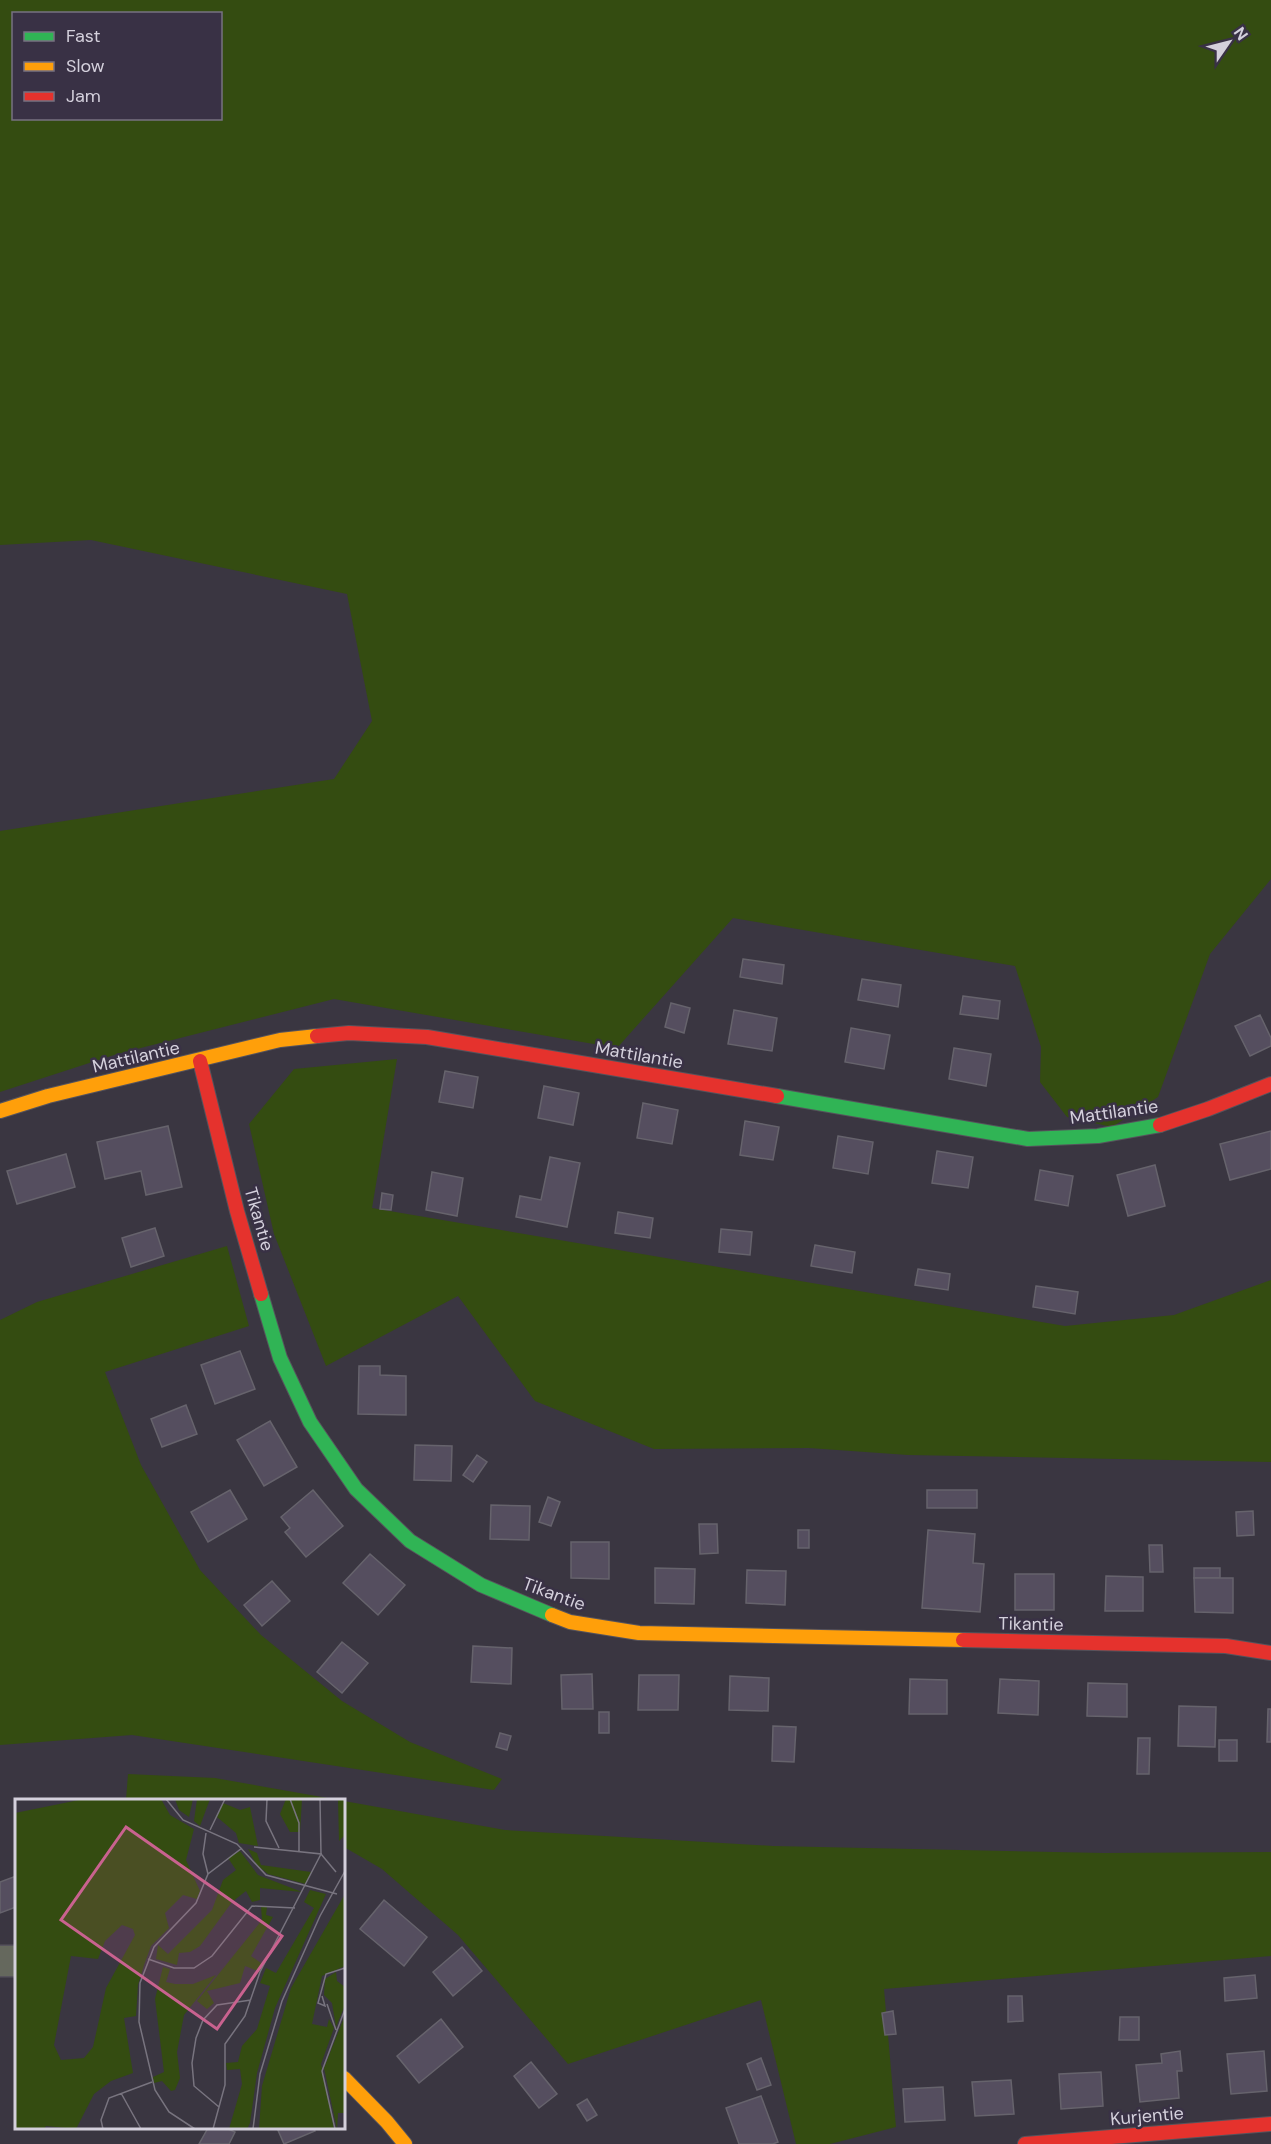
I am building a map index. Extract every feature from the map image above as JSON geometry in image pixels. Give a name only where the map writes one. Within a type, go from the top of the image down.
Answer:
[{"type":"street","name":"Mattilantie","points":[[0,1111],[48,1096],[280,1040],[349,1033],[427,1037],[1028,1138],[1099,1136],[1167,1123],[1223,1104],[1271,1084]]},
{"type":"street","name":"Tikantie","points":[[200,1060],[237,1211],[280,1358],[310,1422],[356,1489],[410,1541],[481,1585],[570,1622],[639,1633],[1226,1646],[1271,1653]]},
{"type":"street","points":[[345,2079],[405,2144]]},
{"type":"street","name":"Kurjentie","points":[[1025,2144],[1271,2124]]},
{"type":"green space","points":[[0,0],[1271,0],[1271,879],[1210,954],[1158,1097],[1112,1127],[1067,1117],[1040,1082],[1041,1047],[1015,966],[733,918],[617,1048],[334,999],[117,1054],[0,1092],[0,831],[334,779],[372,721],[347,594],[91,540],[0,545]]},
{"type":"green space","points":[[397,1059],[372,1208],[1065,1326],[1174,1315],[1271,1280],[1271,1462],[908,1455],[809,1448],[654,1449],[535,1401],[458,1296],[326,1366],[274,1234],[249,1124],[294,1069]]},
{"type":"green space","points":[[227,1246],[249,1326],[105,1372],[141,1465],[200,1570],[261,1635],[342,1701],[410,1742],[502,1779],[494,1790],[132,1735],[0,1745],[0,1320],[37,1302]]},
{"type":"green space","points":[[128,1774],[215,1778],[333,1799],[126,1799]]},
{"type":"green space","points":[[345,1801],[505,1830],[773,1846],[1104,1853],[1271,1852],[1271,1956],[884,1989],[896,2127],[830,2144],[796,2144],[761,2000],[568,2064],[458,1935],[382,1869],[345,1848]]},
{"type":"building","points":[[743,959],[784,965],[782,984],[740,977]]},
{"type":"building","points":[[862,979],[901,985],[898,1007],[858,1000]]},
{"type":"building","points":[[963,996],[1000,1001],[998,1019],[960,1014]]},
{"type":"building","points":[[671,1003],[690,1008],[684,1033],[665,1027]]},
{"type":"building","points":[[734,1010],[777,1018],[772,1051],[728,1044]]},
{"type":"building","points":[[1260,1015],[1271,1038],[1271,1046],[1250,1056],[1235,1026]]},
{"type":"building","points":[[851,1028],[890,1035],[884,1069],[845,1062]]},
{"type":"building","points":[[954,1048],[991,1054],[986,1086],[949,1079]]},
{"type":"building","points":[[445,1071],[478,1077],[473,1108],[439,1102]]},
{"type":"building","points":[[544,1086],[579,1093],[573,1125],[538,1118]]},
{"type":"building","points":[[643,1103],[678,1110],[672,1144],[637,1138]]},
{"type":"building","points":[[745,1121],[779,1127],[773,1160],[740,1155]]},
{"type":"building","points":[[168,1126],[182,1187],[146,1195],[141,1171],[105,1179],[97,1142]]},
{"type":"building","points":[[1271,1131],[1271,1169],[1230,1180],[1220,1144]]},
{"type":"building","points":[[838,1136],[873,1142],[868,1174],[833,1168]]},
{"type":"building","points":[[937,1151],[973,1157],[968,1188],[932,1183]]},
{"type":"building","points":[[66,1154],[75,1187],[17,1204],[7,1171]]},
{"type":"building","points":[[550,1157],[580,1163],[567,1227],[516,1217],[520,1196],[541,1200]]},
{"type":"building","points":[[1155,1165],[1165,1206],[1128,1216],[1117,1175]]},
{"type":"building","points":[[1040,1170],[1073,1176],[1068,1206],[1035,1200]]},
{"type":"building","points":[[432,1172],[463,1178],[457,1216],[426,1210]]},
{"type":"building","points":[[382,1193],[393,1195],[391,1210],[380,1209]]},
{"type":"building","points":[[618,1212],[653,1218],[650,1238],[615,1233]]},
{"type":"building","points":[[155,1228],[164,1256],[131,1267],[122,1238]]},
{"type":"building","points":[[721,1229],[752,1232],[750,1255],[719,1252]]},
{"type":"building","points":[[815,1245],[855,1252],[852,1273],[811,1266]]},
{"type":"building","points":[[918,1269],[950,1274],[948,1290],[915,1285]]},
{"type":"building","points":[[1036,1286],[1078,1292],[1075,1314],[1033,1307]]},
{"type":"building","points":[[240,1351],[255,1389],[215,1404],[201,1365]]},
{"type":"building","points":[[359,1366],[380,1366],[380,1375],[406,1376],[406,1415],[358,1414]]},
{"type":"building","points":[[186,1405],[197,1434],[162,1447],[151,1419]]},
{"type":"building","points":[[270,1421],[297,1467],[264,1486],[237,1440]]},
{"type":"building","points":[[415,1445],[452,1446],[451,1481],[414,1480]]},
{"type":"building","points":[[477,1455],[487,1462],[473,1482],[463,1475]]},
{"type":"building","points":[[230,1490],[247,1519],[208,1542],[191,1512]]},
{"type":"building","points":[[313,1490],[343,1526],[306,1557],[285,1532],[290,1528],[281,1517]]},
{"type":"building","points":[[927,1490],[977,1490],[977,1508],[927,1508]]},
{"type":"building","points":[[548,1497],[560,1502],[551,1526],[539,1522]]},
{"type":"building","points":[[491,1505],[530,1506],[529,1540],[490,1539]]},
{"type":"building","points":[[1253,1511],[1254,1535],[1237,1536],[1236,1512]]},
{"type":"building","points":[[699,1524],[717,1524],[718,1553],[700,1554]]},
{"type":"building","points":[[798,1530],[809,1530],[809,1548],[798,1548]]},
{"type":"building","points":[[928,1530],[975,1534],[973,1563],[984,1564],[980,1612],[922,1608]]},
{"type":"building","points":[[571,1542],[609,1542],[609,1579],[571,1578]]},
{"type":"building","points":[[1149,1545],[1162,1545],[1163,1572],[1150,1572]]},
{"type":"building","points":[[370,1554],[405,1585],[378,1615],[343,1583]]},
{"type":"building","points":[[655,1568],[695,1569],[694,1604],[655,1603]]},
{"type":"building","points":[[1194,1568],[1220,1568],[1220,1578],[1194,1578]]},
{"type":"building","points":[[747,1570],[786,1571],[785,1605],[746,1603]]},
{"type":"building","points":[[1015,1574],[1054,1574],[1054,1610],[1015,1610]]},
{"type":"building","points":[[1106,1576],[1143,1577],[1143,1611],[1105,1611]]},
{"type":"building","points":[[1194,1578],[1233,1578],[1233,1613],[1195,1612]]},
{"type":"building","points":[[272,1581],[290,1601],[262,1626],[244,1605]]},
{"type":"building","points":[[342,1642],[368,1663],[342,1693],[317,1672]]},
{"type":"building","points":[[473,1646],[512,1648],[511,1684],[471,1682]]},
{"type":"building","points":[[592,1674],[593,1709],[562,1709],[561,1675]]},
{"type":"building","points":[[639,1675],[679,1675],[678,1710],[638,1710]]},
{"type":"building","points":[[730,1676],[769,1678],[768,1711],[729,1710]]},
{"type":"building","points":[[910,1679],[947,1680],[947,1714],[909,1714]]},
{"type":"building","points":[[1000,1679],[1039,1681],[1038,1715],[998,1713]]},
{"type":"building","points":[[1088,1683],[1127,1684],[1127,1717],[1087,1716]]},
{"type":"building","points":[[1179,1706],[1216,1707],[1215,1747],[1178,1746]]},
{"type":"building","points":[[1268,1709],[1271,1709],[1271,1742],[1267,1742]]},
{"type":"building","points":[[599,1712],[609,1712],[609,1733],[599,1733]]},
{"type":"building","points":[[773,1726],[796,1727],[794,1762],[772,1761]]},
{"type":"building","points":[[500,1733],[511,1736],[507,1750],[496,1747]]},
{"type":"building","points":[[1138,1738],[1150,1738],[1149,1774],[1137,1774]]},
{"type":"building","points":[[1219,1740],[1237,1740],[1237,1761],[1219,1761]]},
{"type":"building","points":[[15,1876],[15,1907],[0,1913],[0,1882]]},
{"type":"building","points":[[384,1900],[427,1937],[404,1966],[360,1929]]},
{"type":"building","points":[[462,1947],[482,1971],[453,1996],[433,1972]]},
{"type":"building","points":[[1255,1975],[1257,1998],[1225,2001],[1224,1978]]},
{"type":"building","points":[[1008,1996],[1022,1996],[1023,2021],[1008,2022]]},
{"type":"building","points":[[893,2011],[896,2034],[885,2035],[882,2013]]},
{"type":"building","points":[[1120,2017],[1139,2017],[1139,2040],[1119,2040]]},
{"type":"building","points":[[441,2019],[463,2047],[419,2083],[397,2056]]},
{"type":"building","points":[[1180,2051],[1182,2071],[1177,2071],[1179,2098],[1140,2102],[1136,2065],[1162,2063],[1161,2054]]},
{"type":"building","points":[[1264,2051],[1267,2091],[1231,2094],[1227,2054]]},
{"type":"building","points":[[761,2058],[771,2085],[757,2090],[747,2064]]},
{"type":"building","points":[[531,2062],[557,2094],[539,2108],[514,2076]]},
{"type":"building","points":[[1101,2072],[1103,2106],[1061,2109],[1059,2074]]},
{"type":"building","points":[[1011,2080],[1014,2114],[975,2116],[972,2082]]},
{"type":"building","points":[[943,2087],[945,2120],[905,2122],[903,2089]]},
{"type":"building","points":[[761,2096],[778,2142],[739,2144],[726,2108]]},
{"type":"building","points":[[587,2099],[597,2115],[587,2121],[577,2105]]},
{"type":"building","points":[[207,2129],[228,2129],[235,2132],[229,2144],[199,2144]]},
{"type":"building","points":[[277,2129],[314,2129],[315,2131],[284,2144]]},
{"type":"traffic: fast","points":[[777,1096],[1028,1139],[1098,1136],[1160,1125]]},
{"type":"traffic: fast","points":[[261,1294],[280,1358],[310,1422],[356,1489],[410,1541],[481,1585],[552,1615]]},
{"type":"traffic: slow","points":[[0,1111],[48,1096],[280,1040],[317,1036]]},
{"type":"traffic: slow","points":[[552,1615],[570,1622],[639,1633],[963,1640]]},
{"type":"traffic: slow","points":[[345,2079],[405,2144]]},
{"type":"traffic: jam","points":[[317,1036],[349,1033],[427,1037],[777,1096]]},
{"type":"traffic: jam","points":[[200,1061],[237,1211],[261,1294]]},
{"type":"traffic: jam","points":[[1160,1125],[1271,1084]]},
{"type":"traffic: jam","points":[[963,1640],[1226,1646],[1271,1653]]},
{"type":"traffic: jam","points":[[1025,2144],[1271,2124]]}]
